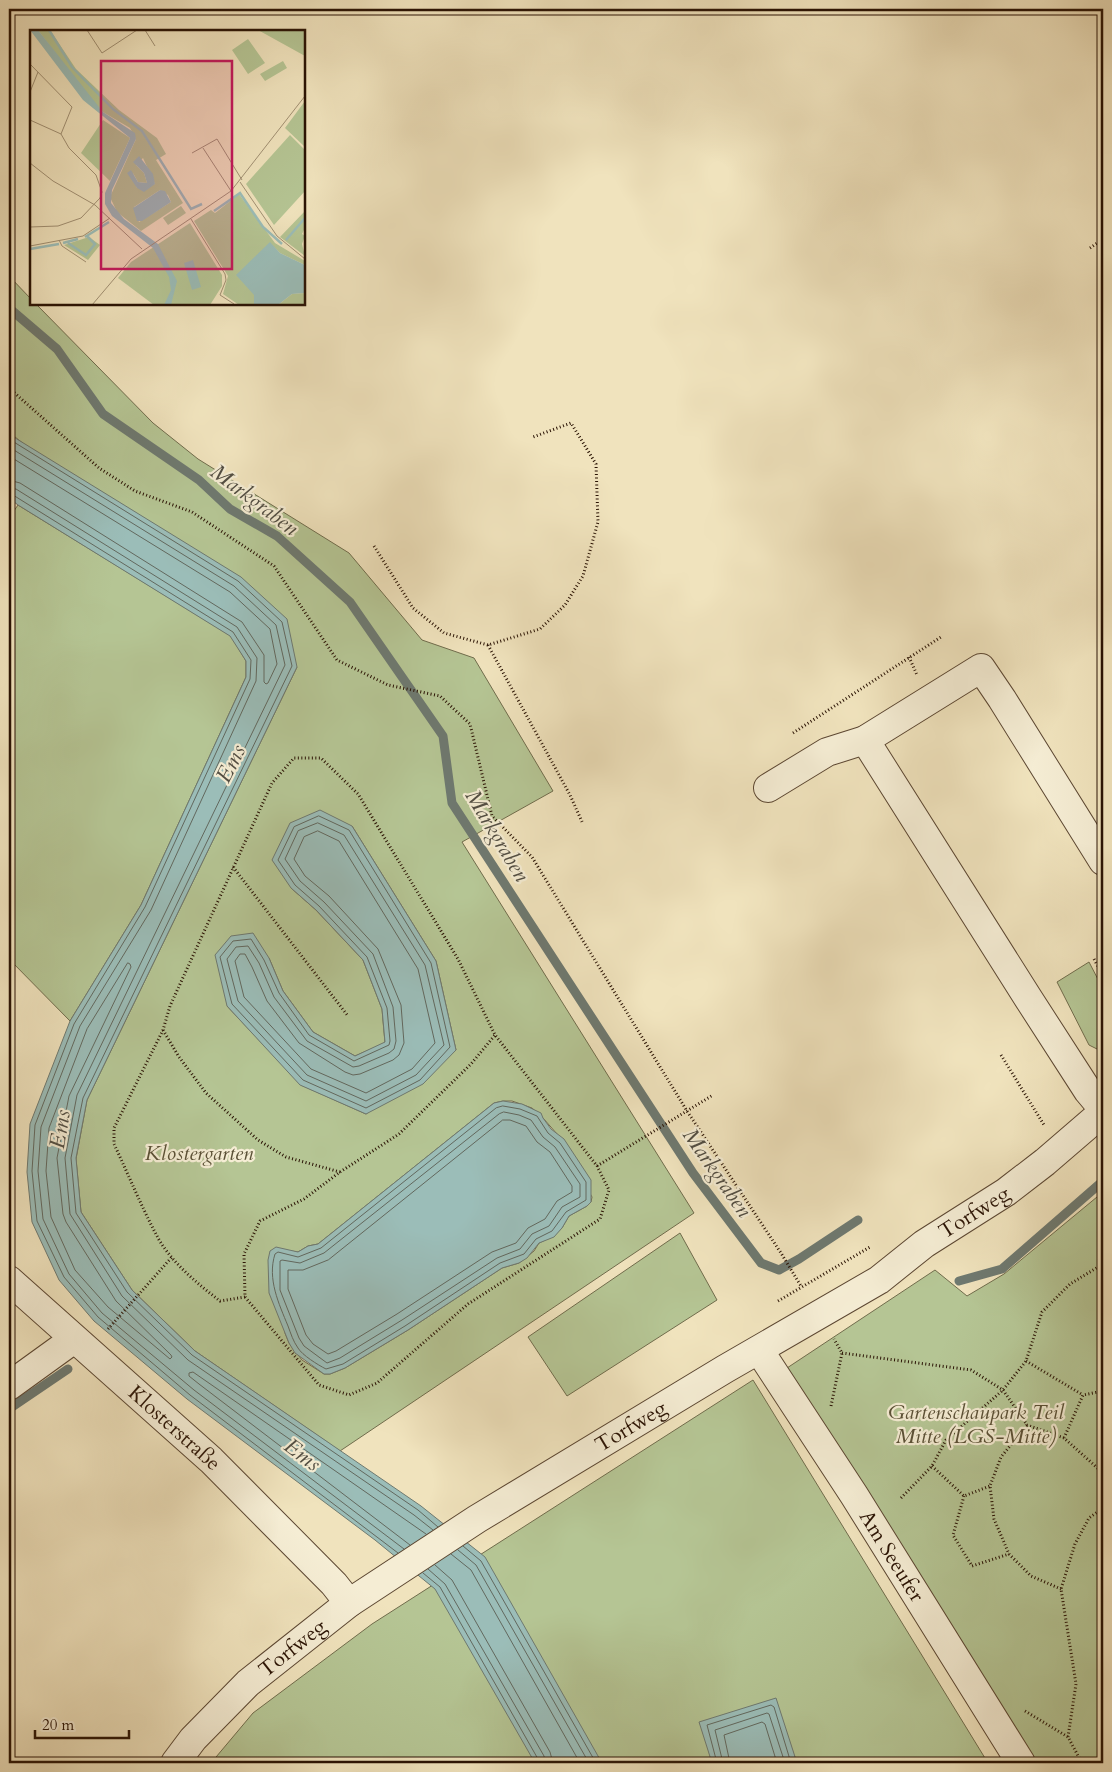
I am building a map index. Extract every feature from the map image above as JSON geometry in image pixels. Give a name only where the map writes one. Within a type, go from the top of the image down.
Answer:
[{"type":"street","points":[[768,788],[827,752],[865,740],[981,668],[1103,860]]},
{"type":"street","points":[[865,740],[1028,998],[1088,1091],[1103,1110]]},
{"type":"street","name":"Torfweg","points":[[175,1763],[193,1740],[248,1683],[342,1593],[383,1580],[477,1520],[725,1369],[879,1280],[924,1244],[1006,1192],[1045,1162],[1103,1110]]},
{"type":"street","name":"Klosterstraße","points":[[9,1280],[211,1460],[342,1593]]},
{"type":"street","points":[[9,1386],[74,1339]]},
{"type":"street","name":"Am Seeufer","points":[[759,1350],[854,1494],[1021,1763]]},
{"type":"path","points":[[1090,248],[1103,239]]},
{"type":"path","points":[[9,388],[99,468],[135,491],[192,512],[274,566],[337,660],[388,685],[440,696],[470,724],[492,816],[532,857],[687,1111],[801,1286]]},
{"type":"path","points":[[374,546],[413,608],[444,633],[488,645],[540,629],[565,605],[583,576],[598,522],[596,464],[571,423],[533,437]]},
{"type":"path","points":[[792,732],[940,637]]},
{"type":"path","points":[[488,645],[570,796],[583,824]]},
{"type":"path","points":[[245,1297],[220,1301],[201,1286],[172,1257],[159,1240],[114,1144],[114,1128],[163,1030],[170,1006],[272,783],[294,758],[322,758],[358,794],[458,959],[495,1035],[598,1166],[609,1190],[600,1219],[468,1304],[377,1383],[349,1395],[319,1385],[245,1297],[244,1254],[260,1222],[304,1199],[340,1172],[398,1134],[471,1064],[495,1035]]},
{"type":"path","points":[[233,867],[348,1016]]},
{"type":"path","points":[[1094,959],[1103,976]]},
{"type":"path","points":[[163,1030],[206,1094],[258,1140],[286,1158],[340,1172]]},
{"type":"path","points":[[1001,1055],[1045,1126]]},
{"type":"path","points":[[598,1166],[713,1095]]},
{"type":"path","points":[[105,1332],[172,1257]]},
{"type":"path","points":[[900,1498],[932,1466],[946,1440],[1003,1390],[1026,1361],[1042,1312],[1070,1284],[1103,1264]]},
{"type":"path","points":[[822,1447],[842,1353],[972,1370],[1003,1390],[1027,1425],[1064,1438],[1103,1473]]},
{"type":"path","points":[[1026,1361],[1083,1395],[1103,1391]]},
{"type":"path","points":[[1064,1438],[1083,1395]]},
{"type":"path","points":[[1027,1425],[1001,1456],[990,1486],[994,1520],[1009,1554],[1031,1576],[1061,1589]]},
{"type":"path","points":[[932,1466],[964,1496]]},
{"type":"path","points":[[964,1496],[990,1486]]},
{"type":"path","points":[[964,1496],[953,1535],[972,1566],[1009,1554]]},
{"type":"path","points":[[1068,1737],[1076,1684],[1061,1589],[1075,1544],[1090,1518],[1103,1508]]},
{"type":"path","points":[[1022,1709],[1068,1737],[1082,1763]]},
{"type":"green space","name":"Klostergarten","points":[[9,276],[30,298],[30,305],[37,305],[153,423],[198,459],[349,553],[422,640],[474,658],[553,791],[462,842],[694,1213],[340,1451],[195,1351],[132,1290],[81,1212],[76,1159],[87,1100],[297,667],[9,432]],"holes":[[[352,826],[436,961],[456,1050],[366,1114],[301,1085],[227,1006],[269,958],[283,991],[313,1032],[355,1056],[385,1043],[382,1009],[363,960],[316,910],[291,888]],[[512,1101],[532,1108],[557,1134],[592,1197],[591,1202],[569,1216],[562,1228],[554,1236],[539,1243],[534,1251],[519,1263],[502,1268],[408,1330],[345,1368],[330,1374],[324,1374],[302,1360],[289,1343],[285,1333],[291,1251],[298,1252],[308,1246],[318,1244],[494,1103]]]},
{"type":"green space","points":[[18,505],[231,636],[246,661],[246,677],[141,905],[70,1021],[9,959],[9,518]]},
{"type":"green space","points":[[1089,962],[1103,989],[1103,1052],[1089,1045],[1057,982]]},
{"type":"green space","name":"Gartenschaupark Teil Mitte (LGS-Mitte)","points":[[1103,1192],[1103,1763],[1036,1763],[859,1478],[787,1368],[935,1270],[967,1296],[1004,1274]]},
{"type":"green space","points":[[680,1233],[717,1300],[567,1396],[528,1337]]},
{"type":"green space","points":[[753,1380],[988,1763],[211,1763],[253,1713],[372,1624]]},
{"type":"water","name":"Ems","points":[[9,432],[12,436],[241,577],[287,619],[297,667],[87,1100],[76,1158],[81,1212],[132,1290],[195,1351],[421,1506],[485,1557],[602,1763],[535,1763],[435,1589],[375,1540],[187,1399],[94,1321],[59,1280],[32,1222],[27,1172],[30,1124],[70,1021],[141,905],[246,677],[246,661],[230,636],[9,498]]},
{"type":"water","points":[[320,810],[352,826],[436,961],[456,1050],[423,1084],[366,1114],[300,1085],[227,1006],[215,955],[231,936],[253,933],[269,958],[283,991],[313,1032],[355,1056],[385,1042],[382,1009],[363,960],[316,910],[291,888],[272,860],[290,823]]},
{"type":"water","points":[[503,1101],[522,1104],[541,1113],[551,1129],[564,1139],[591,1180],[591,1202],[569,1216],[554,1237],[539,1243],[527,1258],[519,1263],[502,1268],[408,1330],[345,1368],[330,1374],[324,1374],[295,1353],[289,1343],[269,1293],[268,1260],[270,1251],[276,1247],[298,1252],[308,1246],[318,1244],[494,1103]]},
{"type":"water","points":[[776,1698],[797,1763],[712,1763],[699,1722]]},
{"type":"waterway","name":"Markgraben","points":[[9,308],[57,349],[103,414],[199,480],[230,509],[277,536],[350,602],[443,736],[452,803],[693,1173],[761,1263],[779,1270],[858,1220]]},
{"type":"waterway","name":"Markgraben","points":[[959,1281],[1002,1269],[1103,1181]]},
{"type":"waterway","points":[[9,1409],[68,1369]]}]
